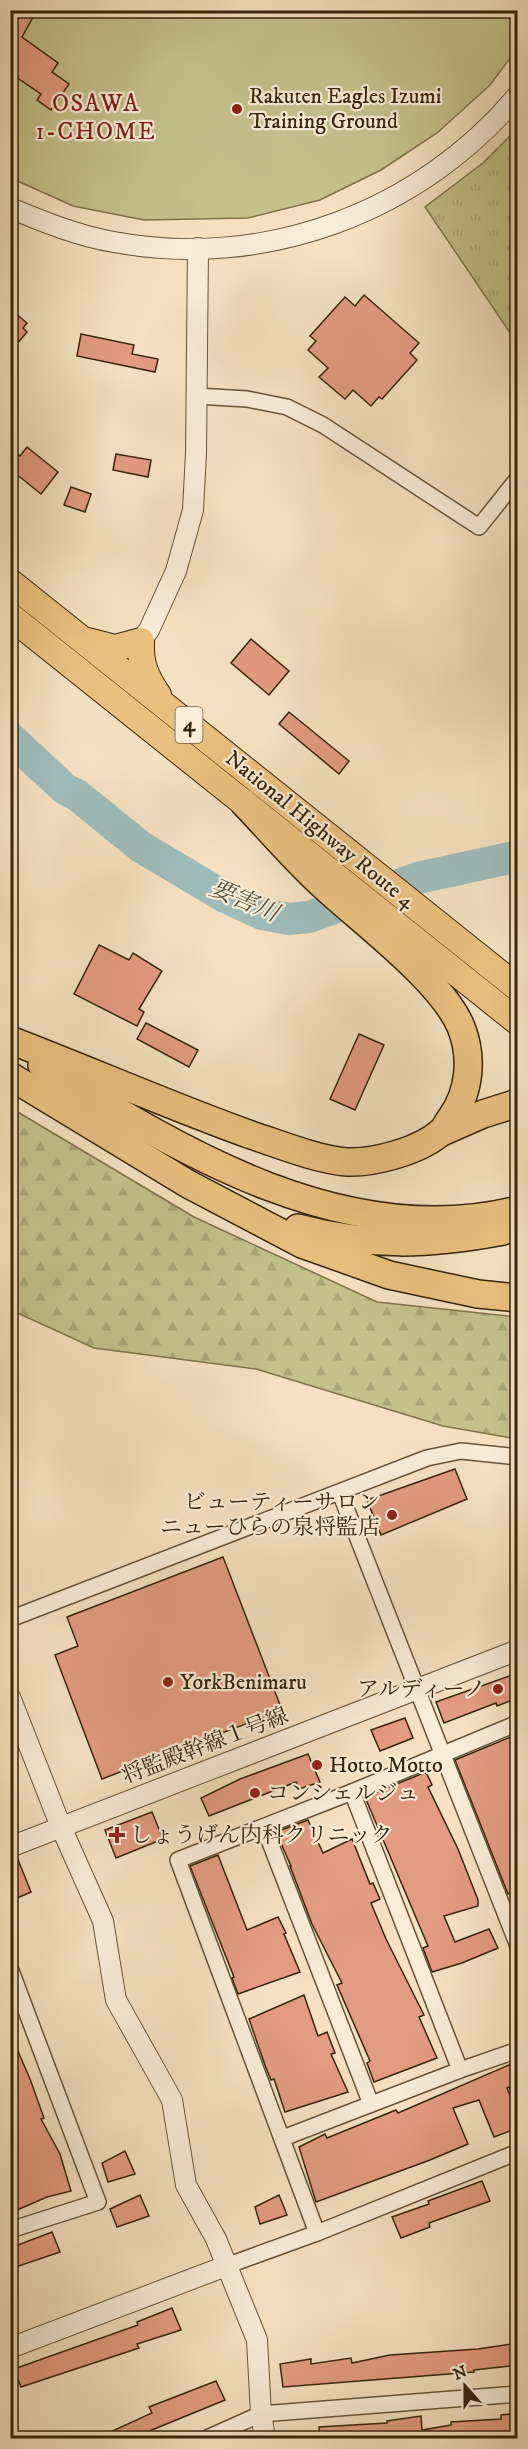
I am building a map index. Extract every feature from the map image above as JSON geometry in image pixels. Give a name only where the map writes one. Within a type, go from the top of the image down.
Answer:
[{"type":"highway","name":"National Highway Route 4","points":[[10,582],[518,988]]},
{"type":"highway","name":"National Highway Route 4","points":[[10,616],[244,803]]},
{"type":"highway","points":[[80,638],[115,648],[141,641],[140,660],[143,669],[166,707]]},
{"type":"highway","points":[[244,803],[372,916],[445,1001],[461,1027],[468,1057],[468,1084],[457,1110],[441,1132]]},
{"type":"highway","name":"National Highway Route 4","points":[[372,916],[518,1022]]},
{"type":"highway","points":[[10,1040],[222,1125],[291,1149],[346,1162],[375,1160],[407,1151],[441,1132],[483,1114],[518,1103]]},
{"type":"highway","points":[[10,1045],[93,1096],[201,1157],[282,1192],[375,1216],[423,1220],[466,1219],[518,1210]]},
{"type":"highway","points":[[10,1076],[188,1184],[302,1244],[389,1275],[478,1294],[518,1298]]},
{"type":"highway","points":[[188,1184],[271,1221],[314,1232],[369,1241],[425,1243],[518,1227]]},
{"type":"street","points":[[10,208],[62,229],[115,243],[198,248],[278,240],[318,230],[359,215],[434,174],[467,148],[518,95]]},
{"type":"street","points":[[141,641],[154,621],[176,572],[193,510],[197,396],[198,248]]},
{"type":"street","points":[[197,396],[247,399],[287,407],[323,425],[479,526],[518,478]]},
{"type":"street","points":[[10,1620],[427,1458],[461,1451],[518,1457]]},
{"type":"street","points":[[340,1493],[518,1946]]},
{"type":"street","name":"将監殿幹線１号線","points":[[10,1847],[518,1650]]},
{"type":"street","points":[[10,1697],[61,1827],[103,1921],[116,2000],[172,2100],[186,2185],[216,2240],[256,2340],[261,2414],[266,2439]]},
{"type":"street","points":[[317,2233],[178,1860],[442,1756],[518,1723]]},
{"type":"street","points":[[352,1792],[460,2070]]},
{"type":"street","points":[[264,1827],[371,2104]]},
{"type":"street","points":[[10,1968],[98,2202],[10,2230]]},
{"type":"street","points":[[282,2138],[518,2050]]},
{"type":"street","points":[[10,2348],[317,2233],[518,2152]]},
{"type":"street","points":[[207,2439],[261,2414],[518,2394]]},
{"type":"green space","name":"Rakuten Eagles Izumi Training Ground","points":[[10,11],[517,11],[517,49],[490,85],[437,133],[381,170],[320,200],[248,218],[144,220],[73,206],[11,178]]},
{"type":"green space","points":[[517,129],[517,343],[425,207],[483,163]]},
{"type":"green space","points":[[11,1108],[194,1217],[377,1302],[517,1317],[517,1439],[443,1426],[256,1369],[94,1348],[11,1310]]},
{"type":"building","points":[[10,10],[37,10],[22,37],[58,63],[52,72],[69,84],[51,110],[37,100],[41,94],[10,73]]},
{"type":"building","points":[[364,295],[419,343],[410,353],[417,360],[382,399],[379,397],[371,406],[353,390],[345,399],[319,377],[328,368],[308,350],[316,341],[310,336],[345,297],[355,306]]},
{"type":"building","points":[[10,309],[27,323],[23,328],[27,332],[10,352]]},
{"type":"building","points":[[81,334],[134,345],[132,354],[158,359],[155,372],[77,356]]},
{"type":"building","points":[[27,447],[58,472],[41,494],[10,469],[10,448],[20,456]]},
{"type":"building","points":[[116,454],[151,460],[148,477],[113,470]]},
{"type":"building","points":[[71,487],[91,494],[85,512],[64,505]]},
{"type":"building","points":[[251,639],[289,671],[269,695],[231,663]]},
{"type":"building","points":[[289,712],[349,761],[339,774],[279,724]]},
{"type":"building","points":[[99,945],[129,960],[133,953],[162,971],[139,1009],[144,1012],[137,1026],[74,994]]},
{"type":"building","points":[[146,1023],[198,1050],[189,1067],[137,1039]]},
{"type":"building","points":[[359,1034],[384,1045],[355,1110],[330,1099]]},
{"type":"building","points":[[455,1469],[467,1499],[381,1535],[367,1500]]},
{"type":"building","name":"YorkBenimaru","points":[[223,1557],[282,1710],[102,1779],[55,1655],[78,1646],[67,1617]]},
{"type":"building","points":[[518,1673],[518,1698],[497,1706],[496,1703],[444,1723],[436,1702]]},
{"type":"building","points":[[405,1718],[413,1738],[380,1751],[371,1730]]},
{"type":"building","points":[[513,1736],[518,1749],[518,1890],[508,1894],[455,1760]]},
{"type":"building","points":[[308,1754],[320,1782],[299,1789],[296,1782],[209,1816],[201,1798],[240,1779]]},
{"type":"building","points":[[426,1772],[432,1785],[428,1787],[458,1849],[478,1900],[478,1906],[444,1916],[455,1942],[489,1929],[498,1948],[432,1972],[423,1948],[428,1946],[365,1797]]},
{"type":"building","points":[[152,1812],[163,1839],[116,1858],[105,1830]]},
{"type":"building","points":[[308,1820],[323,1853],[352,1839],[370,1884],[373,1883],[380,1899],[371,1903],[386,1939],[424,2015],[419,2017],[437,2058],[374,2082],[367,2063],[370,2061],[337,1985],[342,1983],[312,1924],[276,1832]]},
{"type":"building","points":[[218,1855],[247,1930],[278,1917],[300,1972],[238,1994],[232,1978],[234,1977],[190,1866]]},
{"type":"building","points":[[17,1857],[31,1892],[10,1901],[10,1859]]},
{"type":"building","points":[[304,1995],[318,2036],[327,2032],[335,2053],[331,2054],[348,2092],[285,2112],[274,2079],[271,2080],[266,2068],[249,2019]]},
{"type":"building","points":[[10,2033],[30,2079],[44,2118],[41,2119],[60,2154],[71,2191],[47,2197],[10,2213]]},
{"type":"building","points":[[518,2061],[518,2105],[509,2087],[507,2088],[518,2115],[518,2128],[494,2137],[479,2100],[453,2108],[468,2144],[316,2202],[299,2147],[325,2134],[327,2138],[396,2110],[398,2113]]},
{"type":"building","points":[[125,2151],[135,2174],[108,2182],[102,2163]]},
{"type":"building","points":[[482,2181],[490,2201],[429,2223],[430,2227],[401,2238],[392,2217]]},
{"type":"building","points":[[140,2195],[149,2216],[117,2227],[110,2209]]},
{"type":"building","points":[[279,2195],[287,2215],[260,2224],[255,2207]]},
{"type":"building","points":[[52,2232],[60,2252],[10,2269],[10,2248]]},
{"type":"building","points":[[172,2308],[181,2330],[137,2344],[139,2348],[21,2387],[14,2369],[138,2325],[137,2322]]},
{"type":"building","points":[[518,2343],[518,2365],[474,2370],[474,2372],[283,2387],[280,2364],[311,2359],[311,2364],[351,2358],[352,2363],[390,2355],[478,2349]]},
{"type":"building","points":[[216,2381],[225,2400],[142,2434],[144,2439],[95,2439],[152,2413],[149,2407]]},
{"type":"building","points":[[518,2413],[518,2439],[320,2439],[319,2427],[387,2423],[387,2421],[421,2416],[422,2430],[451,2425],[451,2422],[501,2419],[501,2415]]},
{"type":"waterway","name":"要害川","points":[[10,738],[65,789],[77,795],[141,847],[225,897],[262,914],[289,919],[309,917],[418,878],[518,856]]},
{"type":"place","name":"Rakuten Eagles Izumi Training Ground","points":[[237,109]]},
{"type":"place","name":"ビューティーサロン ニューひらの泉将監店","points":[[392,1515]]},
{"type":"place","name":"YorkBenimaru","points":[[168,1682]]},
{"type":"place","name":"アルディーノ","points":[[498,1689]]},
{"type":"place","name":"Hotto Motto","points":[[317,1765]]},
{"type":"place","name":"コンシェルジュ","points":[[255,1793]]},
{"type":"place","name":"しょうげん内科クリニック","points":[[117,1835]]},
{"type":"district","name":"OSAWA 1-CHOME","points":[[96,118]]}]
